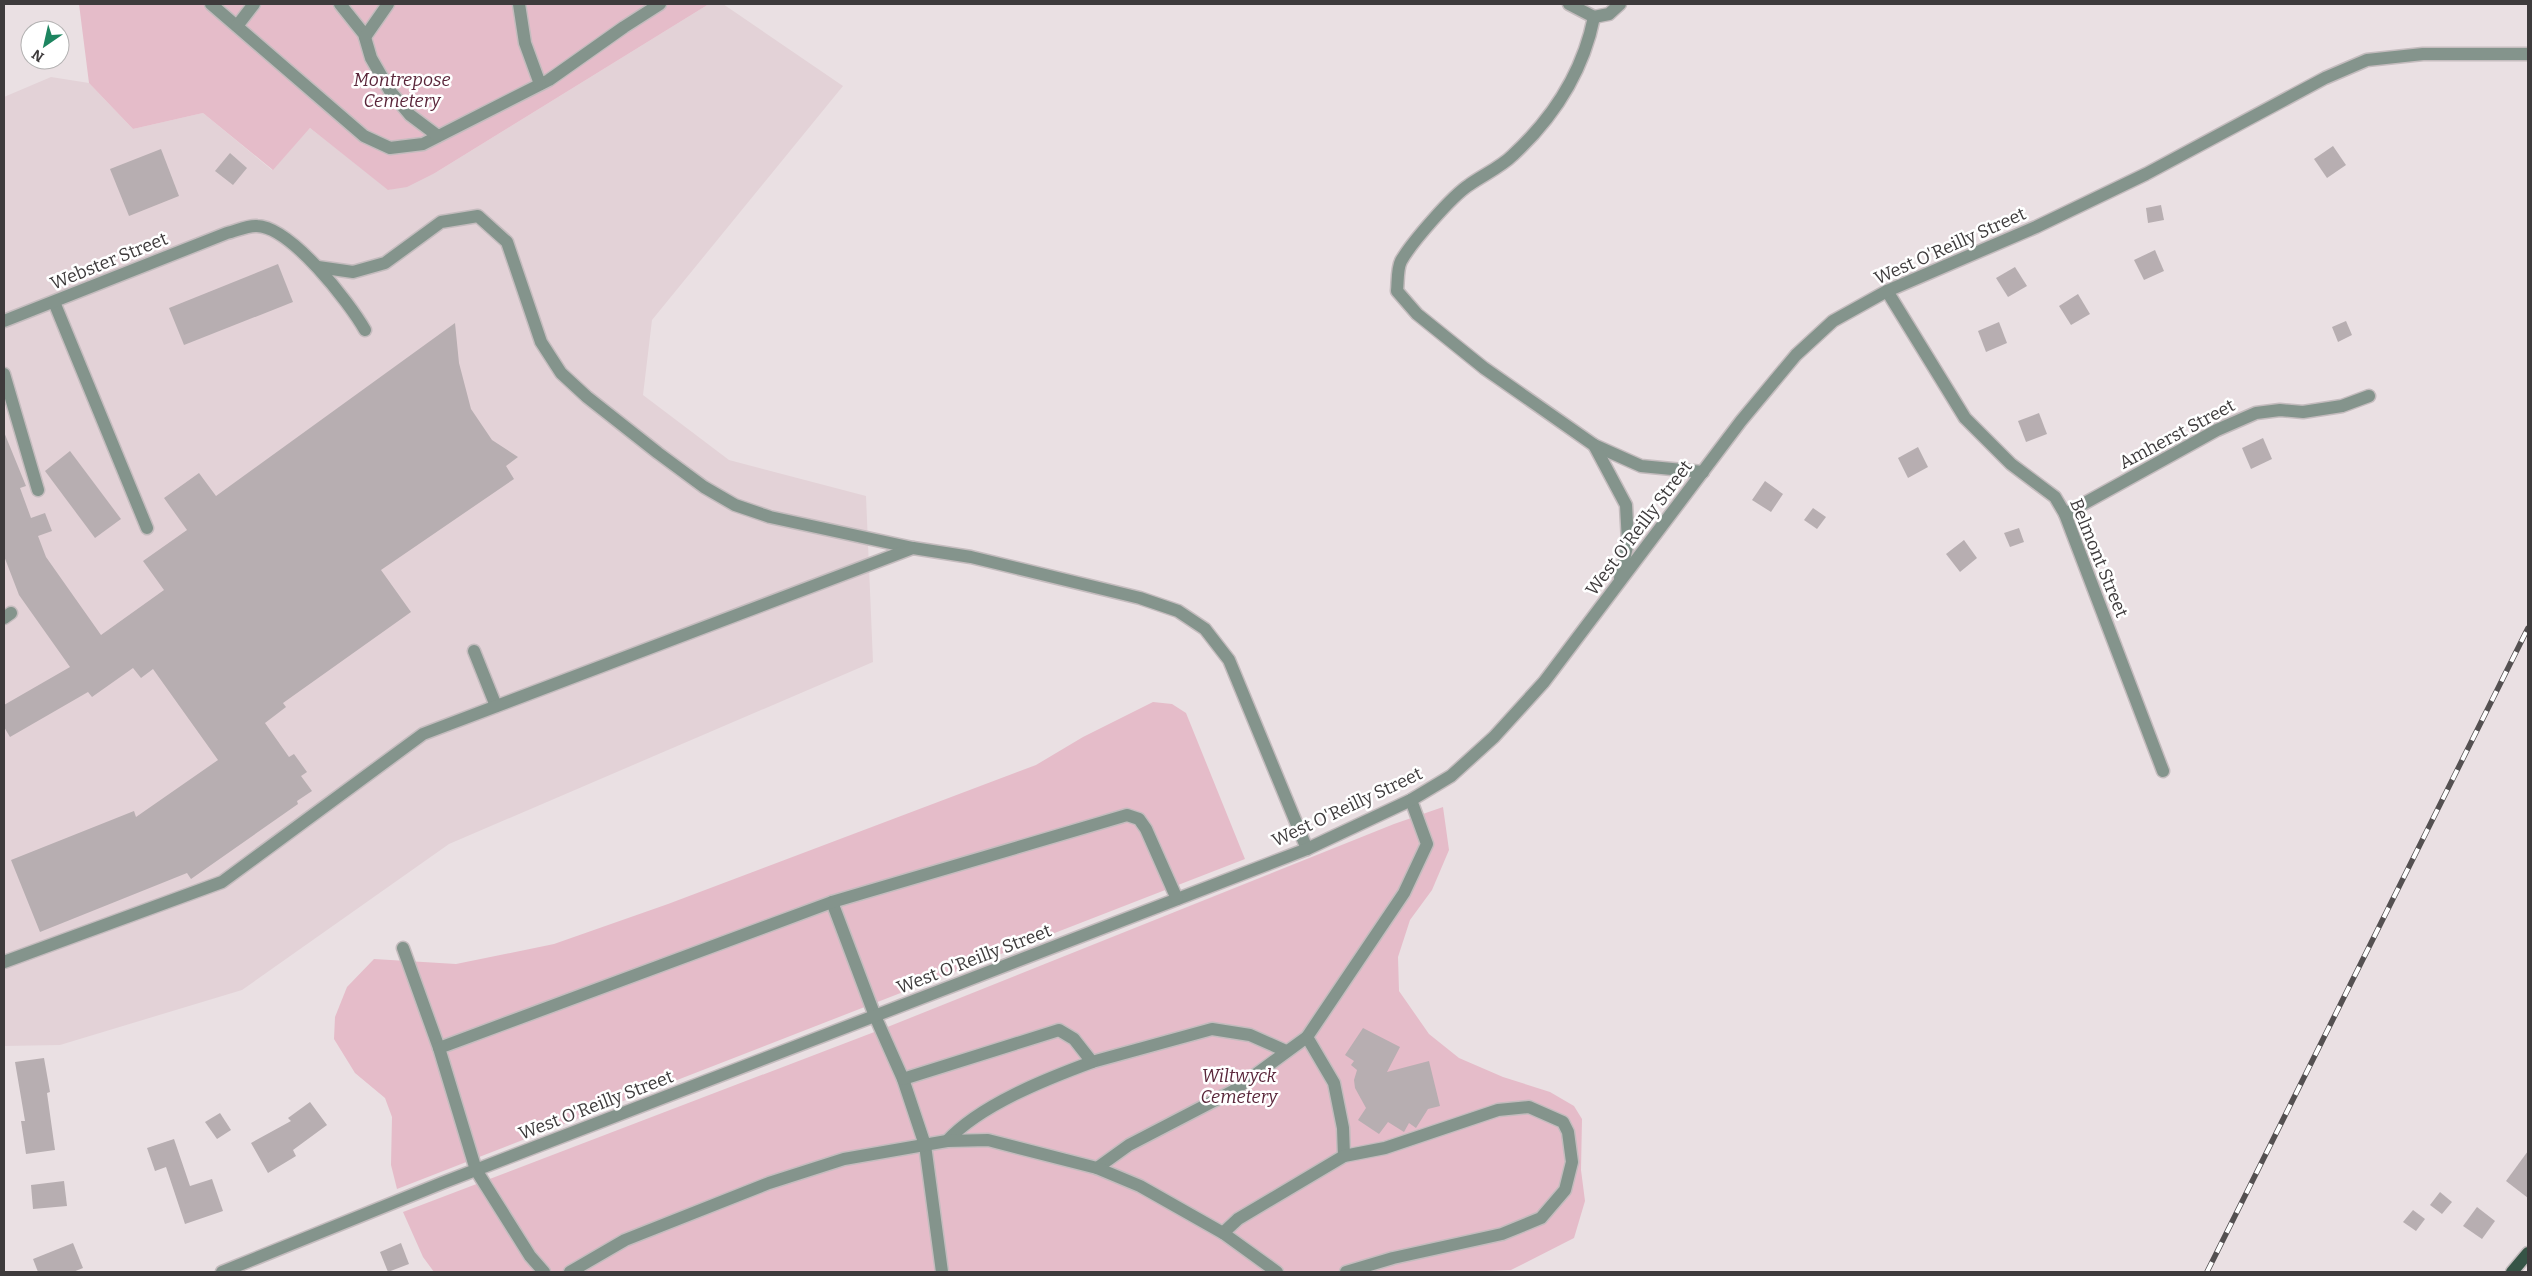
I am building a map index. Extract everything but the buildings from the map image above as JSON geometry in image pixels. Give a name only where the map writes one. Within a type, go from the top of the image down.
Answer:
[{"type":"main road","points":[[2512,1272],[2528,1253]]},
{"type":"street","points":[[211,4],[364,136],[390,148],[423,144],[540,84],[660,4]]},
{"type":"street","points":[[237,26],[254,4]]},
{"type":"street","points":[[340,4],[351,15],[365,37],[371,58],[390,91],[410,115],[438,136]]},
{"type":"street","points":[[365,37],[388,4]]},
{"type":"street","points":[[519,4],[525,42],[540,84]]},
{"type":"street","points":[[1569,4],[1594,17],[1609,14],[1620,4]]},
{"type":"street","points":[[1594,17],[1590,39],[1566,92],[1538,130],[1511,157],[1466,186],[1416,240],[1400,263],[1397,291],[1417,314],[1484,368],[1594,445],[1641,466],[1703,472]]},
{"type":"street","name":"West O'Reilly Street","points":[[222,1272],[476,1170],[1307,849],[1411,800],[1451,776],[1494,737],[1544,682],[1703,472],[1796,355],[1833,321],[1887,291],[2036,227],[2146,174],[2325,78],[2366,60],[2423,54],[2528,54]]},
{"type":"street","points":[[318,267],[353,272],[385,263],[441,222],[478,216],[507,242],[540,342],[561,373],[587,397],[658,453],[704,487],[735,505],[770,517],[913,548],[970,557],[1140,598],[1178,611],[1206,628],[1228,660],[1307,849]]},
{"type":"street","name":"Webster Street","points":[[4,322],[227,233],[258,225],[281,236],[318,267],[346,301],[365,330]]},
{"type":"street","name":"Belmont Street","points":[[1887,291],[1965,418],[2011,464],[2055,497],[2066,514],[2163,771]]},
{"type":"street","points":[[54,302],[147,528]]},
{"type":"street","points":[[4,374],[38,490]]},
{"type":"street","name":"Amherst Street","points":[[2066,514],[2216,430],[2256,413],[2280,410],[2303,412],[2342,406],[2368,396]]},
{"type":"street","points":[[1594,445],[1626,505],[1628,542],[1619,583]]},
{"type":"street","points":[[4,962],[222,882],[423,734],[913,548]]},
{"type":"street","points":[[474,651],[496,706]]},
{"type":"street","points":[[1097,1168],[1129,1145],[1233,1091],[1307,1037],[1404,893],[1427,844],[1411,800]]},
{"type":"street","points":[[439,1048],[832,902],[1127,815],[1140,820],[1146,829],[1177,899]]},
{"type":"street","points":[[832,902],[875,1016],[903,1079],[925,1145],[942,1272]]},
{"type":"street","points":[[402,948],[439,1048],[476,1170],[530,1256],[544,1272]]},
{"type":"street","points":[[947,1141],[956,1131],[980,1114],[1056,1075],[1092,1062],[1212,1029],[1250,1035],[1286,1051]]},
{"type":"street","points":[[903,1079],[1059,1030],[1074,1039],[1092,1062]]},
{"type":"street","points":[[1307,1037],[1334,1083],[1343,1128],[1344,1156]]},
{"type":"street","points":[[1224,1234],[1238,1219],[1344,1156],[1385,1148],[1498,1110],[1529,1107],[1562,1122],[1568,1132],[1572,1162],[1565,1190],[1541,1218],[1502,1234],[1393,1258],[1346,1272]]},
{"type":"street","points":[[570,1272],[626,1240],[769,1183],[844,1159],[947,1141],[988,1140],[1097,1168],[1140,1186],[1224,1234],[1277,1272]]},
{"type":"shaded area","points":[[709,4],[723,4],[843,86],[652,320],[643,395],[729,460],[866,496],[873,662],[449,844],[242,990],[60,1045],[4,1046],[4,97],[51,77],[89,83],[133,129],[203,113],[272,170],[310,128],[389,190],[435,173]]},
{"type":"green space","name":"Montrepose Cemetery","points":[[79,4],[709,4],[435,173],[407,187],[388,190],[310,128],[273,170],[203,113],[133,129],[89,83]]},
{"type":"green space","points":[[1153,702],[1172,704],[1186,713],[1245,859],[397,1189],[391,1165],[392,1117],[385,1098],[355,1073],[334,1039],[335,1017],[347,987],[374,959],[456,964],[554,944],[668,904],[1036,765],[1083,737]]},
{"type":"green space","name":"Wiltwyck Cemetery","points":[[1443,807],[1449,850],[1432,890],[1410,920],[1398,957],[1399,991],[1429,1034],[1459,1058],[1503,1077],[1550,1092],[1574,1106],[1582,1119],[1581,1170],[1585,1201],[1574,1238],[1511,1270],[1462,1272],[434,1272],[423,1257],[403,1212],[890,1026],[1394,824]]},
{"type":"railway","points":[[2207,1272],[2528,628]]}]
